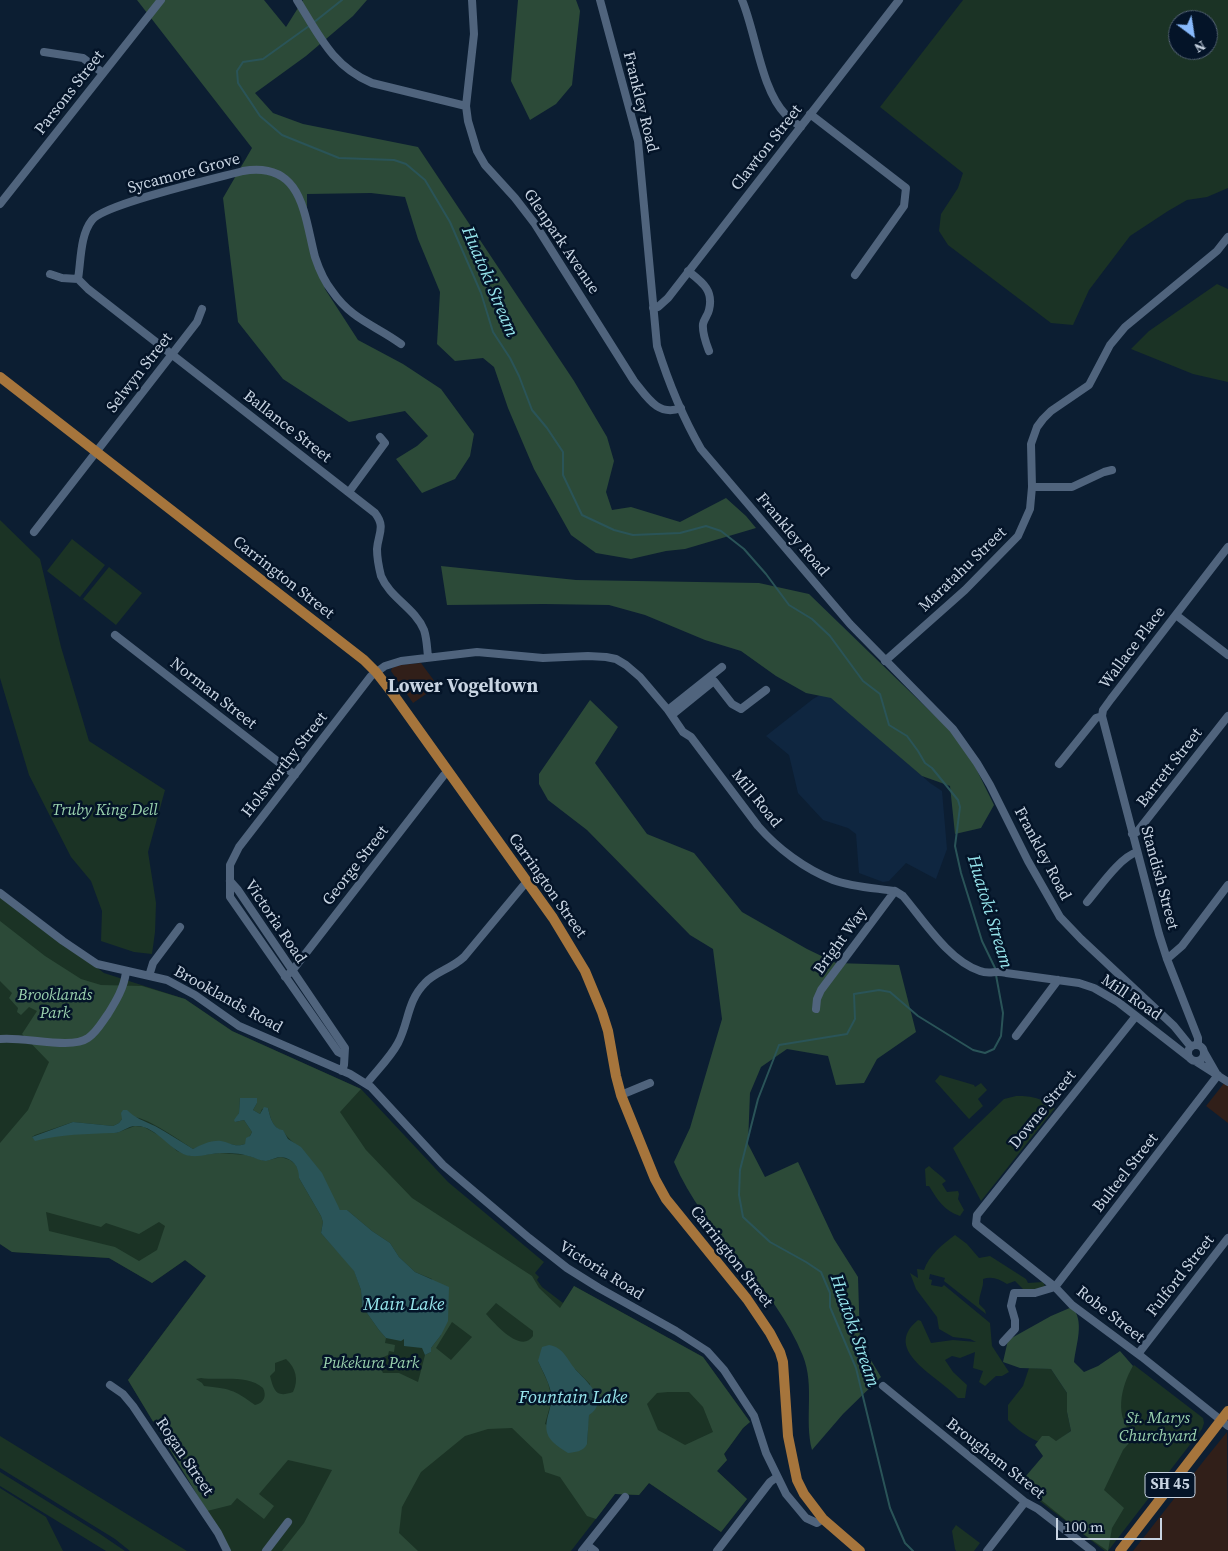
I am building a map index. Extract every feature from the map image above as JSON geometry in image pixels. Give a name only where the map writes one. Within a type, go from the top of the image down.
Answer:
[{"type":"main road","name":"Carrington Street","points":[[0,377],[364,660],[376,672],[528,883],[575,953],[594,991],[608,1031],[621,1095],[655,1179],[666,1199],[756,1310],[780,1352],[784,1372],[788,1436],[794,1472],[804,1494],[823,1519],[857,1550]]},
{"type":"main road","name":"SH 45","points":[[1120,1551],[1226,1419]]},
{"type":"street","name":"Parsons Street","points":[[0,204],[161,0]]},
{"type":"street","points":[[297,0],[333,57],[358,77],[372,83],[466,106]]},
{"type":"street","name":"Glenpark Avenue","points":[[472,0],[474,34],[466,106],[477,151],[486,165],[535,224],[634,381],[646,396],[662,410],[669,412],[680,408]]},
{"type":"street","name":"Frankley Road","points":[[600,0],[638,141],[657,346],[664,370],[689,428],[701,449],[850,624],[953,729],[964,743],[990,785],[1028,861],[1060,917],[1174,1026],[1193,1047]]},
{"type":"street","points":[[742,0],[768,85],[785,115],[800,127]]},
{"type":"street","name":"Clawton Street","points":[[653,308],[658,308],[668,298],[899,0]]},
{"type":"street","points":[[44,52],[83,58],[103,72]]},
{"type":"street","points":[[810,114],[906,188],[904,206],[855,275]]},
{"type":"street","name":"Sycamore Grove","points":[[78,279],[84,236],[92,219],[99,214],[123,205],[243,171],[254,169],[266,170],[285,180],[294,188],[301,199],[308,220],[316,258],[324,280],[331,291],[362,322],[390,336],[401,344]]},
{"type":"street","name":"Maratahu Street","points":[[885,661],[965,590],[1018,536],[1030,509],[1032,444],[1037,427],[1051,411],[1089,385],[1110,345],[1125,327],[1217,251],[1228,237]]},
{"type":"street","points":[[688,271],[703,282],[710,295],[709,311],[703,325],[709,351]]},
{"type":"street","points":[[50,274],[62,278],[78,279]]},
{"type":"street","name":"Ballance Street","points":[[78,279],[88,289],[375,513],[380,519],[381,524],[377,552],[380,573],[389,590],[409,609],[423,629],[427,639],[428,657]]},
{"type":"street","name":"Selwyn Street","points":[[34,532],[197,322],[202,310]]},
{"type":"street","points":[[348,492],[385,443],[380,437]]},
{"type":"street","points":[[1032,487],[1072,486],[1112,470]]},
{"type":"street","name":"Wallace Place","points":[[1059,764],[1096,718],[1102,716],[1106,705],[1228,547]]},
{"type":"street","points":[[1176,615],[1228,655]]},
{"type":"street","name":"Norman Street","points":[[114,635],[295,775]]},
{"type":"street","name":"Mill Road","points":[[376,672],[389,664],[428,657],[477,652],[543,658],[588,656],[616,659],[640,677],[670,712],[683,732],[691,737],[767,837],[790,855],[833,880],[895,891],[903,896],[957,960],[978,971],[987,974],[997,970],[1079,983],[1094,988],[1136,1016],[1193,1060],[1228,1082]]},
{"type":"street","points":[[670,712],[722,668]]},
{"type":"street","name":"Holsworthy Street","points":[[230,881],[230,865],[234,856],[371,676],[376,672]]},
{"type":"street","points":[[670,712],[714,681],[732,704],[741,709],[766,690]]},
{"type":"street","name":"Standish Street","points":[[1102,716],[1132,834],[1167,959],[1198,1038],[1193,1047]]},
{"type":"street","name":"Barrett Street","points":[[1132,834],[1138,832],[1228,716]]},
{"type":"street","name":"George Street","points":[[285,977],[292,971],[448,772]]},
{"type":"street","points":[[1087,902],[1122,862],[1138,852]]},
{"type":"street","name":"Victoria Road","points":[[230,881],[346,1048],[342,1071],[367,1083],[443,1165],[529,1238],[568,1268],[707,1351],[724,1370],[754,1416],[766,1453],[791,1502],[806,1518],[817,1523],[823,1519]]},
{"type":"street","name":"Victoria Road","points":[[230,881],[230,897],[338,1052],[344,1056]]},
{"type":"street","points":[[367,1083],[398,1042],[409,1006],[425,982],[456,965],[523,886],[528,883]]},
{"type":"street","points":[[1167,959],[1182,946],[1228,885]]},
{"type":"street","name":"Bright Way","points":[[816,1009],[819,994],[895,891]]},
{"type":"street","name":"Brooklands Road","points":[[0,892],[80,954],[98,964],[167,980],[181,987],[239,1026],[342,1071]]},
{"type":"street","points":[[149,976],[152,963],[180,927]]},
{"type":"street","points":[[0,1039],[13,1038],[70,1043],[88,1039],[98,1028],[118,998],[126,972]]},
{"type":"street","points":[[1016,1036],[1058,980]]},
{"type":"street","name":"Downe Street","points":[[976,1224],[977,1215],[1136,1016]]},
{"type":"street","name":"Mill Road","points":[[1167,1039],[1193,1047]]},
{"type":"street","points":[[1204,1052],[1202,1059],[1193,1060],[1188,1054],[1193,1047],[1202,1048],[1217,1074]]},
{"type":"street","name":"Bulteel Street","points":[[1055,1287],[1217,1074]]},
{"type":"street","points":[[621,1095],[650,1083]]},
{"type":"street","name":"Robe Street","points":[[976,1224],[1055,1287],[1072,1305],[1226,1419]]},
{"type":"street","name":"Fulford Street","points":[[1138,1354],[1228,1238]]},
{"type":"street","points":[[1003,1342],[1014,1329],[1015,1320],[1011,1306],[1014,1293],[1036,1293],[1055,1287]]},
{"type":"street","name":"Rogan Street","points":[[110,1385],[123,1394],[133,1406],[218,1532],[228,1551]]},
{"type":"street","name":"Brougham Street","points":[[883,1386],[1025,1502],[1038,1509],[1092,1551]]},
{"type":"street","points":[[717,1551],[770,1482],[777,1476]]},
{"type":"street","points":[[595,1551],[585,1548],[625,1497]]},
{"type":"street","points":[[987,1551],[1025,1502]]},
{"type":"street","points":[[266,1551],[288,1522]]},
{"type":"shaded area","points":[[421,663],[438,686],[413,703],[391,671],[392,668],[400,665]]},
{"type":"shaded area","points":[[827,691],[930,783],[942,791],[947,849],[936,879],[906,863],[889,881],[883,882],[859,873],[856,834],[848,828],[823,820],[798,793],[789,755],[766,736],[813,699]]},
{"type":"shaded area","points":[[1225,1082],[1228,1084],[1228,1123],[1206,1106]]},
{"type":"shaded area","points":[[1227,1432],[1228,1551],[1133,1551],[1206,1458]]},
{"type":"green space","points":[[137,0],[264,0],[286,27],[303,0],[367,0],[353,16],[306,56],[255,93],[273,113],[303,124],[418,147],[574,381],[607,437],[614,461],[606,492],[612,510],[631,507],[680,522],[726,498],[756,528],[685,549],[631,559],[596,553],[571,535],[534,469],[508,408],[494,367],[483,358],[455,361],[437,344],[440,292],[418,239],[405,197],[371,193],[307,194],[307,228],[325,289],[358,340],[403,364],[441,389],[474,434],[470,456],[455,479],[422,493],[396,459],[417,446],[428,436],[405,411],[349,422],[283,379],[238,322],[223,198],[252,148]]},
{"type":"green space","points":[[518,0],[576,0],[580,11],[572,85],[556,104],[530,120],[511,81]]},
{"type":"green space","points":[[963,0],[1228,0],[1228,188],[1207,197],[1187,200],[1130,236],[1089,290],[1073,325],[1051,323],[948,245],[939,231],[941,214],[958,188],[963,173],[880,107]]},
{"type":"green space","points":[[1217,284],[1228,289],[1228,382],[1193,374],[1131,349],[1149,331]]},
{"type":"green space","name":"Truby King Dell","points":[[0,520],[40,559],[61,647],[89,741],[165,790],[148,852],[156,903],[152,954],[134,952],[101,941],[102,911],[91,881],[71,857],[29,775],[0,678]]},
{"type":"green space","points":[[72,539],[105,565],[80,597],[47,571]]},
{"type":"green space","points":[[441,566],[576,580],[759,583],[809,594],[964,744],[994,805],[981,828],[955,834],[950,786],[922,776],[831,698],[806,693],[776,676],[741,651],[705,640],[645,615],[609,605],[447,605]]},
{"type":"green space","points":[[109,567],[142,593],[116,625],[83,599]]},
{"type":"green space","points":[[590,700],[618,727],[595,763],[647,834],[694,853],[742,912],[807,949],[836,963],[899,965],[916,1032],[877,1059],[864,1083],[836,1085],[828,1056],[787,1049],[761,1067],[750,1093],[748,1144],[765,1177],[798,1162],[834,1239],[858,1277],[860,1342],[881,1377],[843,1414],[812,1450],[809,1426],[807,1367],[803,1356],[775,1305],[703,1212],[687,1188],[674,1162],[690,1128],[722,1019],[713,949],[690,935],[587,830],[548,800],[539,784],[539,774]]},
{"type":"green space","name":"Pukekura Park","points":[[0,893],[104,973],[185,999],[232,1031],[361,1089],[448,1182],[544,1262],[535,1273],[539,1277],[537,1280],[542,1287],[563,1303],[574,1286],[703,1357],[750,1422],[743,1428],[724,1454],[727,1460],[717,1471],[747,1499],[721,1532],[649,1483],[639,1495],[615,1494],[571,1551],[231,1551],[128,1380],[206,1276],[185,1260],[152,1283],[109,1258],[12,1252],[0,1244]]},
{"type":"green space","name":"Pukekura Park","points":[[0,921],[45,956],[81,979],[101,985],[142,986],[185,999],[232,1031],[361,1089],[340,1112],[366,1150],[412,1198],[532,1276],[539,1288],[560,1308],[574,1286],[703,1357],[750,1422],[743,1428],[724,1454],[727,1460],[717,1471],[747,1499],[721,1532],[649,1483],[639,1495],[615,1494],[596,1519],[587,1516],[560,1477],[545,1472],[542,1457],[512,1428],[488,1429],[465,1436],[421,1472],[402,1507],[399,1533],[418,1551],[282,1551],[304,1523],[332,1470],[288,1460],[259,1494],[274,1506],[264,1519],[237,1498],[231,1505],[207,1511],[128,1380],[206,1276],[185,1260],[152,1283],[109,1258],[12,1252],[0,1244],[0,1143],[28,1110],[49,1062],[22,1034],[37,1011],[29,1007],[21,1015],[17,1012],[18,1008],[9,998],[12,993],[0,981]],"holes":[[[240,1098],[256,1098],[257,1103],[253,1110],[260,1114],[262,1109],[268,1108],[274,1125],[283,1131],[307,1156],[340,1210],[347,1210],[390,1243],[399,1257],[415,1272],[432,1279],[441,1335],[431,1348],[431,1352],[425,1355],[418,1382],[399,1373],[383,1373],[377,1360],[388,1355],[389,1351],[394,1352],[395,1345],[385,1343],[386,1338],[362,1306],[361,1290],[354,1270],[321,1233],[323,1222],[321,1216],[299,1178],[299,1171],[290,1160],[281,1157],[265,1161],[246,1155],[220,1153],[191,1156],[177,1151],[162,1137],[144,1127],[135,1126],[116,1133],[55,1135],[35,1140],[32,1137],[73,1122],[113,1126],[122,1119],[134,1117],[156,1126],[193,1149],[213,1144],[245,1144],[252,1132],[244,1120],[235,1122],[239,1113]],[[46,1212],[101,1227],[106,1223],[139,1234],[159,1222],[165,1226],[157,1250],[139,1261],[115,1247],[49,1231]],[[496,1303],[533,1331],[533,1336],[528,1341],[522,1342],[508,1336],[486,1314]],[[452,1322],[472,1337],[451,1360],[436,1348]],[[286,1359],[296,1374],[293,1392],[287,1394],[279,1394],[277,1392],[270,1376],[275,1371],[275,1363]],[[538,1361],[575,1369],[590,1384],[587,1444],[545,1424],[552,1399],[548,1383]],[[196,1379],[242,1379],[263,1388],[265,1396],[261,1403],[255,1405],[231,1391],[204,1386]],[[689,1392],[703,1407],[713,1432],[685,1445],[658,1430],[647,1404],[657,1393]]]},
{"type":"green space","points":[[940,1075],[974,1085],[975,1087],[981,1083],[987,1090],[978,1099],[983,1106],[969,1119],[935,1081]]},
{"type":"green space","points":[[1016,1096],[1037,1098],[1055,1108],[981,1201],[953,1148],[1004,1099]]},
{"type":"green space","points":[[929,1166],[946,1181],[942,1184],[947,1192],[958,1191],[958,1199],[964,1210],[960,1216],[945,1208],[929,1186],[926,1186],[925,1169]]},
{"type":"green space","points":[[955,1235],[967,1244],[979,1258],[990,1256],[1026,1279],[1028,1283],[1043,1282],[1045,1286],[1043,1289],[1023,1289],[1015,1281],[1007,1284],[995,1278],[983,1279],[979,1304],[986,1314],[944,1281],[945,1278],[930,1274],[931,1285],[942,1287],[944,1285],[990,1323],[992,1346],[1009,1372],[1002,1376],[996,1376],[985,1386],[979,1382],[983,1371],[973,1368],[975,1352],[960,1358],[952,1356],[945,1360],[953,1372],[967,1385],[965,1398],[958,1398],[917,1363],[909,1353],[906,1342],[908,1331],[918,1320],[921,1321],[931,1343],[953,1340],[976,1342],[970,1339],[953,1337],[939,1329],[937,1317],[916,1289],[910,1273],[918,1278],[917,1269],[924,1270],[933,1255]]},
{"type":"green space","points":[[1072,1307],[1076,1313],[1079,1326],[1074,1362],[1084,1372],[1098,1366],[1120,1351],[1133,1366],[1125,1383],[1121,1402],[1124,1421],[1128,1429],[1135,1436],[1123,1450],[1104,1490],[1124,1508],[1112,1528],[1108,1551],[1082,1533],[1020,1483],[1043,1456],[1035,1445],[1042,1436],[1049,1436],[1056,1441],[1071,1431],[1067,1412],[1067,1393],[1051,1369],[1020,1368],[1003,1362],[1008,1340],[1051,1316]]},
{"type":"green space","name":"St. Marys Churchyard","points":[[1134,1365],[1203,1418],[1204,1423],[1202,1429],[1108,1551],[1105,1551],[1037,1499],[1120,1401],[1123,1379]]},
{"type":"green space","points":[[1029,1368],[1051,1369],[1067,1393],[1067,1412],[1071,1431],[1059,1440],[1050,1443],[1039,1442],[1022,1432],[1008,1420],[1008,1405],[1023,1386]]},
{"type":"green space","points":[[0,1436],[187,1551],[130,1551],[115,1539],[0,1468]]},
{"type":"green space","points":[[0,1472],[125,1551],[106,1551],[0,1486]]},
{"type":"green space","points":[[0,1488],[46,1517],[63,1551],[0,1551]]},
{"type":"green space","points":[[956,1525],[980,1543],[974,1551],[956,1551],[952,1531]]},
{"type":"water","name":"Main Lake","points":[[240,1098],[257,1098],[257,1103],[253,1110],[260,1114],[264,1107],[268,1108],[274,1125],[283,1130],[288,1139],[301,1147],[322,1173],[340,1210],[347,1210],[390,1243],[399,1257],[415,1272],[449,1287],[448,1321],[441,1335],[431,1348],[431,1352],[425,1355],[422,1348],[404,1346],[404,1339],[401,1341],[386,1338],[379,1330],[362,1306],[361,1290],[354,1271],[321,1233],[323,1222],[321,1216],[299,1178],[298,1170],[289,1159],[277,1157],[264,1161],[242,1154],[228,1153],[191,1156],[177,1150],[150,1130],[135,1126],[117,1133],[84,1134],[35,1141],[32,1137],[73,1122],[113,1126],[122,1119],[121,1113],[123,1110],[127,1110],[193,1149],[206,1143],[217,1141],[241,1145],[245,1144],[246,1138],[252,1132],[244,1120],[235,1122],[234,1120],[239,1113]]},
{"type":"water","name":"Fountain Lake","points":[[549,1345],[558,1348],[564,1354],[590,1385],[597,1397],[598,1403],[589,1415],[587,1444],[583,1449],[576,1452],[568,1453],[561,1449],[552,1441],[547,1432],[546,1426],[552,1397],[538,1361],[542,1347]]},
{"type":"waterway","name":"Huatoki Stream","points":[[313,23],[342,0]]},
{"type":"waterway","name":"Huatoki Stream","points":[[309,26],[263,59],[243,62],[237,71],[238,83],[260,116],[282,135],[339,158],[394,160],[406,164],[425,180],[450,222],[481,293],[493,332],[510,358],[532,410],[563,452],[563,475],[582,515],[614,530],[633,535],[680,533],[706,526],[721,531],[744,549],[789,605],[812,619],[830,636],[863,681],[880,694],[889,725],[907,736],[925,763],[932,768],[958,800],[960,807],[955,846],[961,873],[982,941],[996,970]]},
{"type":"waterway","name":"Huatoki Stream","points":[[913,1551],[905,1543],[890,1508],[856,1368],[830,1307],[830,1293],[821,1272],[770,1242],[743,1217],[739,1195],[740,1170],[758,1099],[779,1045],[847,1034],[855,1019],[854,994],[879,990],[890,992],[918,1016],[973,1050],[985,1053],[994,1049],[1001,1036],[1003,1013],[996,975]]},
{"type":"district","name":"Lower Vogeltown","points":[[463,687]]},
{"type":"park label","name":"Brooklands Park","points":[[55,1005]]}]
